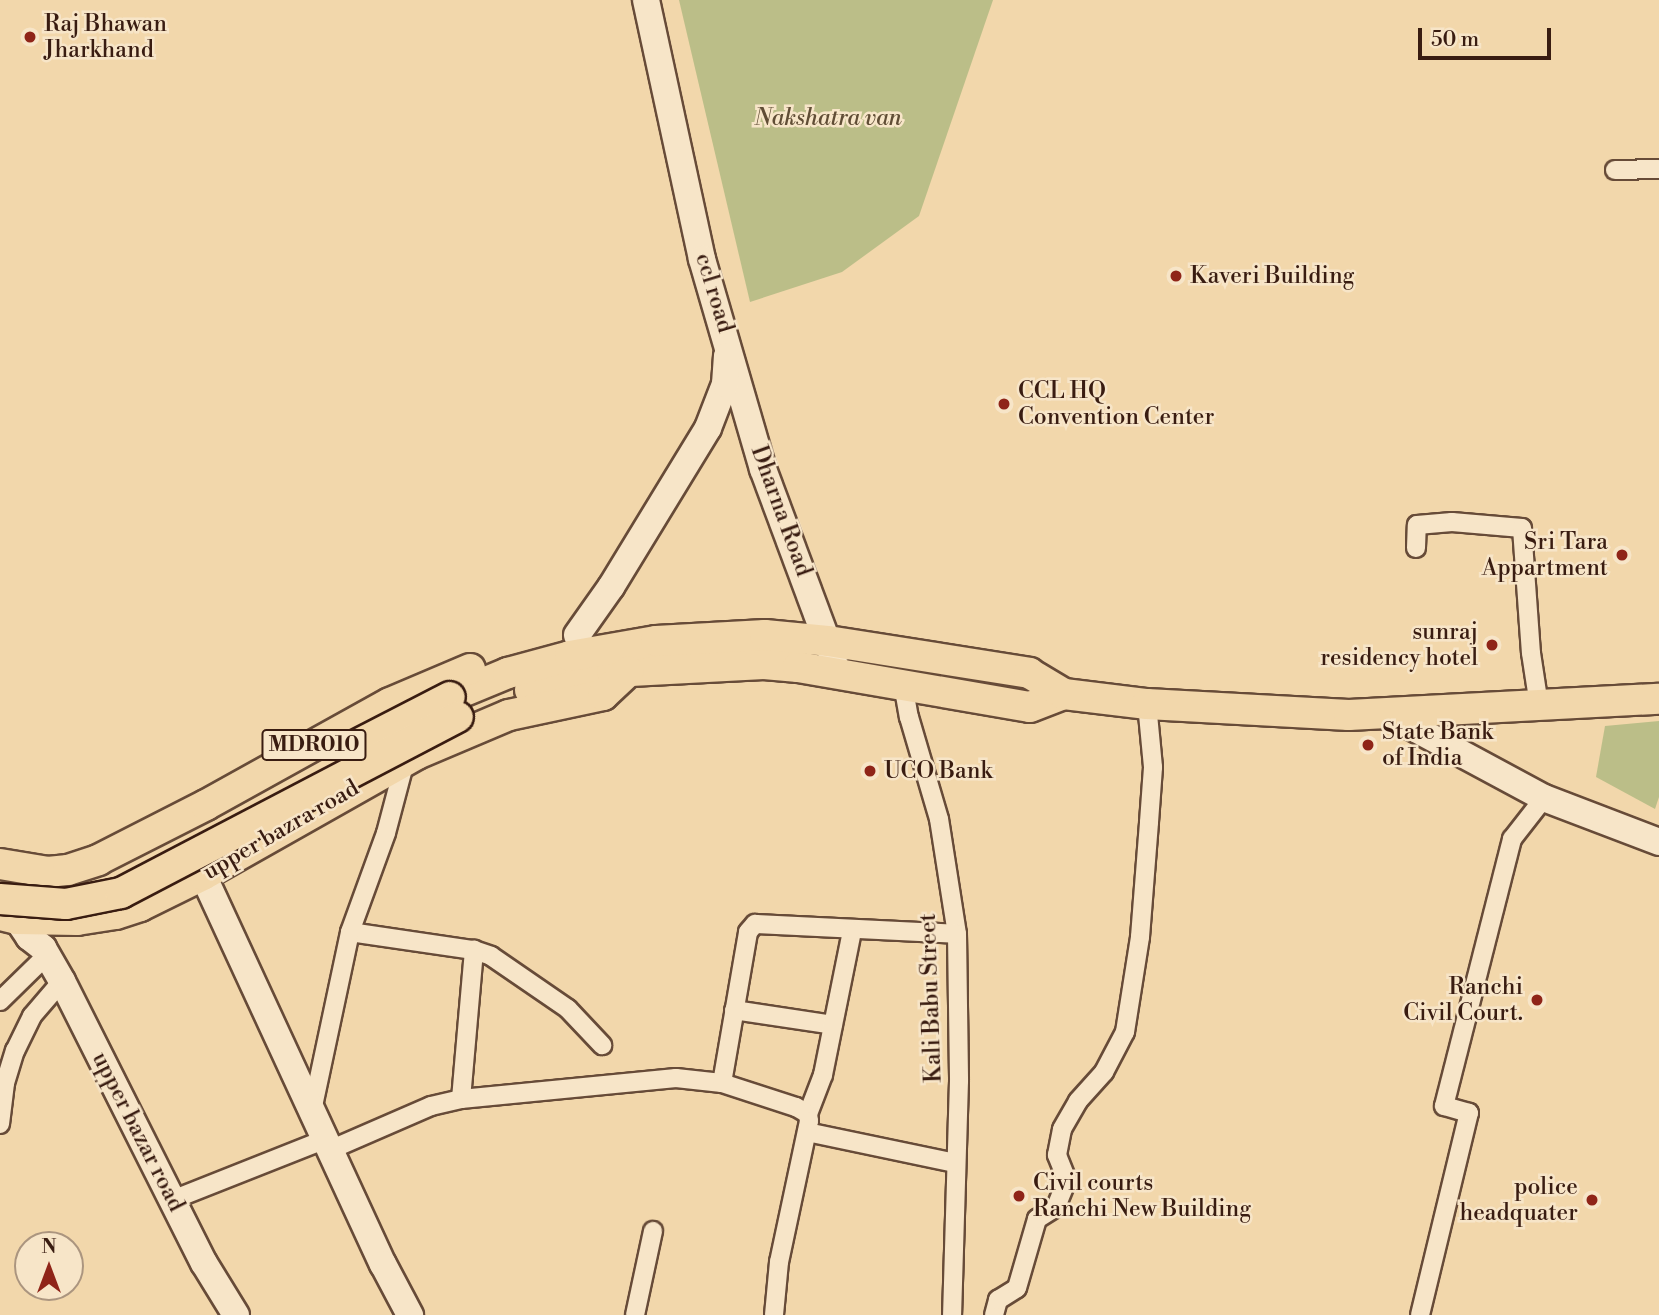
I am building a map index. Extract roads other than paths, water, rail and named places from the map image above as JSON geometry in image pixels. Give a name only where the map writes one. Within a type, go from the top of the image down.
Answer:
[{"type":"main road","name":"ccl road","points":[[577,635],[611,587],[708,428],[725,384],[729,344],[702,259],[646,0]]},
{"type":"main road","name":"Dharna Road","points":[[729,344],[763,469],[839,675]]},
{"type":"main road","name":"MDR010","points":[[14,901],[48,872],[84,866],[206,805],[390,703],[515,650],[597,632],[628,658]]},
{"type":"main road","points":[[14,901],[66,904],[121,892],[454,707],[580,678],[628,658],[765,635],[828,641],[1029,673],[1064,694],[1147,704],[1275,712],[1388,714],[1659,699]]},
{"type":"main road","points":[[628,658],[764,664],[903,684],[1030,707],[1064,694]]},
{"type":"main road","name":"upper bazra road","points":[[14,901],[77,920],[116,914],[141,906],[203,875],[405,761],[509,715],[603,695],[628,658]]},
{"type":"main road","points":[[1388,714],[1544,798],[1659,842]]},
{"type":"main road","points":[[203,875],[383,1264],[410,1315]]},
{"type":"main road","name":"upper bazar road","points":[[14,901],[62,981],[204,1263],[236,1315]]},
{"type":"street","points":[[1615,170],[1659,169]]},
{"type":"street","points":[[1416,548],[1417,525],[1452,522],[1522,528],[1531,653],[1539,705]]},
{"type":"street","name":"Kali Babu Street","points":[[903,684],[909,717],[939,819],[957,934],[959,1081],[952,1315]]},
{"type":"street","points":[[994,1315],[998,1300],[1017,1288],[1037,1219],[1056,1207],[1067,1180],[1057,1155],[1062,1129],[1078,1101],[1104,1072],[1125,1032],[1140,937],[1153,767],[1147,704]]},
{"type":"street","points":[[312,1111],[350,932],[386,833],[405,761]]},
{"type":"street","points":[[1420,1315],[1469,1113],[1444,1106],[1513,839],[1544,798]]},
{"type":"street","points":[[0,1001],[14,901]]},
{"type":"street","points":[[722,1083],[748,932],[755,924],[852,931],[957,934]]},
{"type":"street","points":[[774,1315],[779,1262],[807,1132],[808,1114],[823,1075],[852,931]]},
{"type":"street","points":[[350,932],[474,950],[506,964],[568,1009],[602,1045]]},
{"type":"street","points":[[461,1099],[474,950]]},
{"type":"street","points":[[0,1124],[5,1083],[15,1051],[32,1016],[62,981]]},
{"type":"street","points":[[734,1010],[833,1025]]},
{"type":"street","points":[[172,1200],[431,1106],[461,1099],[676,1078],[722,1083],[796,1107],[808,1114]]},
{"type":"street","points":[[807,1132],[956,1163]]},
{"type":"street","points":[[635,1315],[653,1231]]},
{"type":"place","name":"Raj Bhawan Jharkhand","points":[[30,37]]},
{"type":"place","name":"Kaveri Building","points":[[1176,276]]},
{"type":"place","name":"CCL HQ Convention Center","points":[[1004,404]]},
{"type":"place","name":"Sri Tara Appartment","points":[[1622,555]]},
{"type":"place","name":"sunraj residency hotel","points":[[1492,645]]},
{"type":"place","name":"State Bank of India","points":[[1368,745]]},
{"type":"place","name":"UCO Bank","points":[[870,771]]},
{"type":"place","name":"Ranchi Civil Court.","points":[[1537,1000]]},
{"type":"place","name":"Civil courts Ranchi New Building","points":[[1019,1196]]},
{"type":"place","name":"police headquater","points":[[1592,1200]]},
{"type":"park label","name":"Nakshatra van","points":[[828,118]]}]
